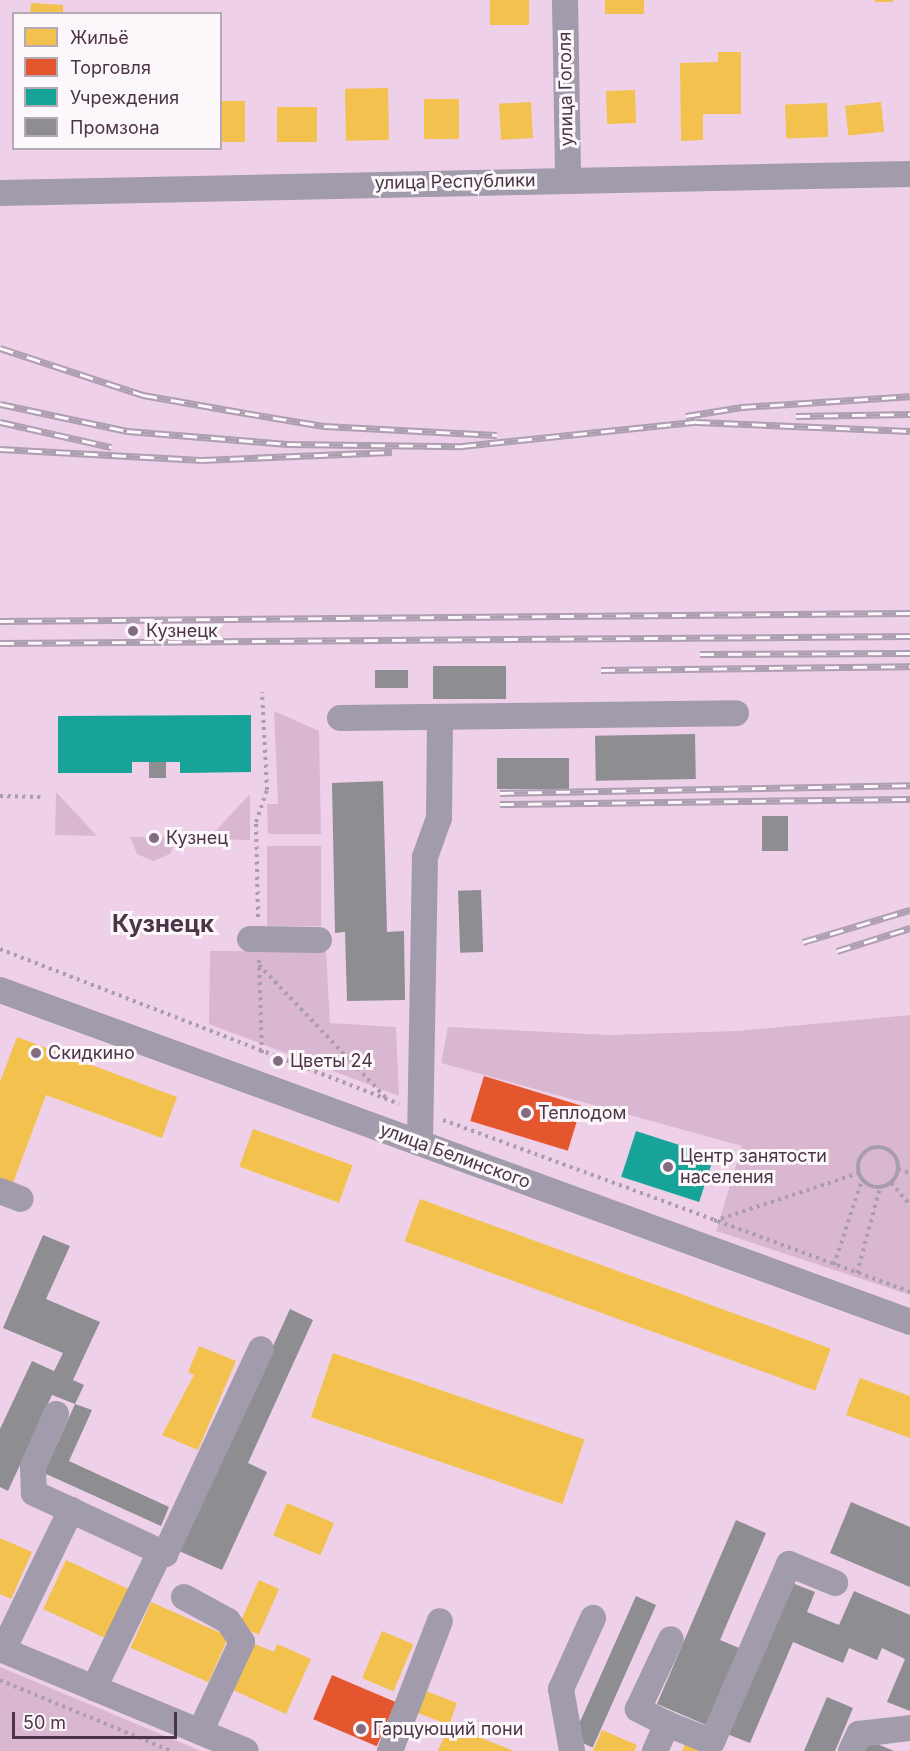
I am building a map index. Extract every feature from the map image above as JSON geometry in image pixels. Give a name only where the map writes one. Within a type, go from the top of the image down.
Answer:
[{"type":"street","name":"улица Гоголя","points":[[565,0],[568,179]]},
{"type":"street","name":"улица Республики","points":[[0,193],[568,179],[910,174]]},
{"type":"street","points":[[340,718],[736,713]]},
{"type":"street","points":[[420,1143],[425,857],[439,818],[440,717]]},
{"type":"street","points":[[254,939],[319,940]]},
{"type":"street","name":"улица Белинского","points":[[0,990],[910,1322]]},
{"type":"street","points":[[56,1414],[33,1467],[34,1493],[165,1554],[261,1349]]},
{"type":"street","points":[[71,1510],[2,1649],[246,1751]]},
{"type":"street","points":[[94,1688],[160,1552]]},
{"type":"street","points":[[671,1639],[638,1709],[720,1747],[789,1564],[836,1583]]},
{"type":"street","points":[[184,1597],[228,1621],[242,1642],[200,1732]]},
{"type":"street","points":[[572,1751],[561,1689],[593,1618]]},
{"type":"street","points":[[390,1751],[440,1622]]},
{"type":"street","points":[[655,1751],[667,1724]]},
{"type":"street","points":[[851,1751],[859,1734],[910,1728]]},
{"type":"path","points":[[262,692],[267,790],[256,822],[254,939],[259,965],[262,1053]]},
{"type":"path","points":[[0,796],[43,797]]},
{"type":"path","points":[[0,949],[262,1053],[910,1292]]},
{"type":"path","points":[[259,965],[387,1099]]},
{"type":"path","points":[[881,1147],[894,1155],[898,1170],[891,1183],[880,1188],[863,1180],[859,1173],[861,1157],[881,1147]]},
{"type":"path","points":[[898,1170],[910,1173]]},
{"type":"path","points":[[714,1221],[859,1173]]},
{"type":"path","points":[[834,1265],[863,1180]]},
{"type":"path","points":[[891,1183],[910,1205]]},
{"type":"path","points":[[857,1273],[880,1188]]},
{"type":"path","points":[[0,1680],[171,1751]]},
{"type":"shaded area","points":[[274,711],[319,731],[321,834],[268,834],[267,804],[278,804]]},
{"type":"shaded area","points":[[56,792],[97,836],[55,835]]},
{"type":"shaded area","points":[[250,794],[250,840],[208,839]]},
{"type":"shaded area","points":[[130,837],[144,837],[152,845],[162,837],[176,838],[170,854],[153,861],[137,854]]},
{"type":"shaded area","points":[[267,846],[321,846],[321,926],[267,926]]},
{"type":"shaded area","points":[[210,951],[326,951],[330,1023],[396,1027],[399,1096],[209,1024]]},
{"type":"shaded area","points":[[910,1015],[910,1295],[716,1231],[742,1146],[441,1063],[448,1027],[608,1035],[737,1031]]},
{"type":"shaded area","points":[[0,1667],[201,1751],[0,1751]]},
{"type":"building: Жильё","points":[[490,0],[529,0],[529,25],[490,25]]},
{"type":"building: Жильё","points":[[605,0],[644,0],[644,14],[605,14]]},
{"type":"building: Жильё","points":[[875,0],[893,0],[893,2],[875,2]]},
{"type":"building: Жильё","points":[[31,3],[63,5],[63,12],[30,12]]},
{"type":"building: Жильё","points":[[718,52],[741,52],[741,114],[703,114],[703,140],[681,141],[680,63],[718,62]]},
{"type":"building: Жильё","points":[[388,88],[389,140],[346,141],[345,89]]},
{"type":"building: Жильё","points":[[635,90],[636,123],[607,124],[606,91]]},
{"type":"building: Жильё","points":[[424,99],[459,99],[459,139],[424,139]]},
{"type":"building: Жильё","points":[[222,101],[245,101],[245,142],[222,142]]},
{"type":"building: Жильё","points":[[531,102],[533,138],[501,140],[499,104]]},
{"type":"building: Жильё","points":[[881,102],[884,132],[848,136],[845,106]]},
{"type":"building: Жильё","points":[[827,103],[828,137],[786,138],[785,104]]},
{"type":"building: Жильё","points":[[277,107],[317,107],[317,142],[277,142]]},
{"type":"building: Жильё","points":[[17,1037],[177,1097],[162,1138],[46,1095],[13,1183],[0,1178],[0,1082]]},
{"type":"building: Жильё","points":[[253,1129],[353,1165],[339,1203],[239,1167]]},
{"type":"building: Жильё","points":[[420,1199],[831,1348],[815,1391],[405,1241]]},
{"type":"building: Жильё","points":[[199,1346],[236,1361],[198,1450],[162,1435],[194,1375],[188,1372]]},
{"type":"building: Жильё","points":[[333,1353],[585,1440],[562,1504],[311,1417]]},
{"type":"building: Жильё","points":[[860,1378],[910,1396],[910,1438],[846,1415]]},
{"type":"building: Жильё","points":[[287,1503],[334,1523],[320,1555],[273,1535]]},
{"type":"building: Жильё","points":[[0,1538],[32,1552],[11,1599],[0,1594]]},
{"type":"building: Жильё","points":[[66,1560],[134,1592],[111,1641],[43,1609]]},
{"type":"building: Жильё","points":[[259,1580],[279,1589],[259,1635],[239,1626]]},
{"type":"building: Жильё","points":[[151,1602],[229,1637],[208,1682],[131,1648]]},
{"type":"building: Жильё","points":[[382,1631],[413,1644],[393,1691],[362,1678]]},
{"type":"building: Жильё","points":[[255,1644],[274,1652],[277,1644],[311,1659],[286,1714],[233,1690]]},
{"type":"building: Жильё","points":[[421,1689],[457,1703],[449,1725],[413,1711]]},
{"type":"building: Жильё","points":[[449,1725],[514,1751],[438,1751]]},
{"type":"building: Жильё","points":[[602,1730],[637,1745],[634,1751],[593,1751]]},
{"type":"building: Жильё","points":[[686,1742],[706,1751],[682,1751]]},
{"type":"building: Торговля","name":"Теплодом","points":[[484,1076],[582,1106],[568,1151],[470,1121]]},
{"type":"building: Торговля","points":[[332,1675],[396,1702],[377,1746],[313,1719]]},
{"type":"building: Учреждения","points":[[251,715],[251,772],[180,773],[180,762],[132,762],[132,773],[58,773],[58,716]]},
{"type":"building: Учреждения","name":"Центр занятости населения","points":[[636,1131],[714,1156],[699,1202],[621,1177]]},
{"type":"building: Промзона","points":[[433,666],[506,666],[506,699],[433,699]]},
{"type":"building: Промзона","points":[[375,670],[408,670],[408,688],[375,688]]},
{"type":"building: Промзона","points":[[695,734],[696,779],[596,781],[595,736]]},
{"type":"building: Промзона","points":[[497,758],[569,758],[569,789],[497,789]]},
{"type":"building: Промзона","points":[[149,762],[166,762],[166,778],[149,778]]},
{"type":"building: Промзона","points":[[383,781],[387,932],[404,931],[405,1000],[347,1001],[345,932],[335,933],[332,783]]},
{"type":"building: Промзона","points":[[762,816],[788,816],[788,851],[762,851]]},
{"type":"building: Промзона","points":[[481,890],[483,952],[460,953],[458,891]]},
{"type":"building: Промзона","points":[[43,1235],[70,1246],[46,1299],[100,1322],[73,1380],[84,1385],[75,1404],[52,1395],[8,1491],[0,1487],[0,1429],[32,1361],[54,1371],[63,1353],[3,1328]]},
{"type":"building: Промзона","points":[[290,1309],[313,1320],[248,1463],[267,1472],[222,1570],[179,1551]]},
{"type":"building: Промзона","points":[[75,1404],[92,1410],[69,1461],[169,1507],[161,1526],[44,1473]]},
{"type":"building: Промзона","points":[[851,1502],[910,1527],[910,1587],[830,1553]]},
{"type":"building: Промзона","points":[[736,1520],[766,1533],[720,1640],[739,1648],[706,1725],[657,1704]]},
{"type":"building: Промзона","points":[[792,1583],[815,1592],[807,1612],[839,1625],[854,1591],[910,1615],[910,1711],[887,1702],[905,1659],[882,1648],[877,1660],[849,1648],[843,1663],[793,1642],[750,1743],[727,1734]]},
{"type":"building: Промзона","points":[[636,1596],[656,1605],[593,1747],[573,1739]]},
{"type":"building: Промзона","points":[[827,1697],[853,1708],[835,1751],[804,1751]]},
{"type":"building: Промзона","points":[[870,1741],[894,1751],[865,1751]]},
{"type":"railway","points":[[0,348],[143,395],[245,413],[324,426],[497,435]]},
{"type":"railway","points":[[686,416],[742,407],[910,396]]},
{"type":"railway","points":[[0,404],[127,431],[287,444],[462,446],[696,422],[910,431]]},
{"type":"railway","points":[[796,416],[910,414]]},
{"type":"railway","points":[[0,422],[111,447]]},
{"type":"railway","points":[[0,449],[202,460],[392,452]]},
{"type":"railway","points":[[0,621],[910,613]]},
{"type":"railway","points":[[0,643],[910,636]]},
{"type":"railway","points":[[700,654],[910,653]]},
{"type":"railway","points":[[601,670],[910,666]]},
{"type":"railway","points":[[500,793],[910,785]]},
{"type":"railway","points":[[500,804],[910,799]]},
{"type":"railway","points":[[803,942],[910,910]]},
{"type":"railway","points":[[837,951],[910,928]]},
{"type":"place","name":"Кузнецк","points":[[133,631]]},
{"type":"place","name":"Кузнец","points":[[154,838]]},
{"type":"place","name":"Скидкино","points":[[36,1053]]},
{"type":"place","name":"Цветы 24","points":[[278,1061]]},
{"type":"place","name":"Теплодом","points":[[526,1113]]},
{"type":"place","name":"Центр занятости населения","points":[[668,1167]]},
{"type":"place","name":"Гарцующий пони","points":[[361,1729]]},
{"type":"district","name":"Кузнецк","points":[[163,924]]}]
